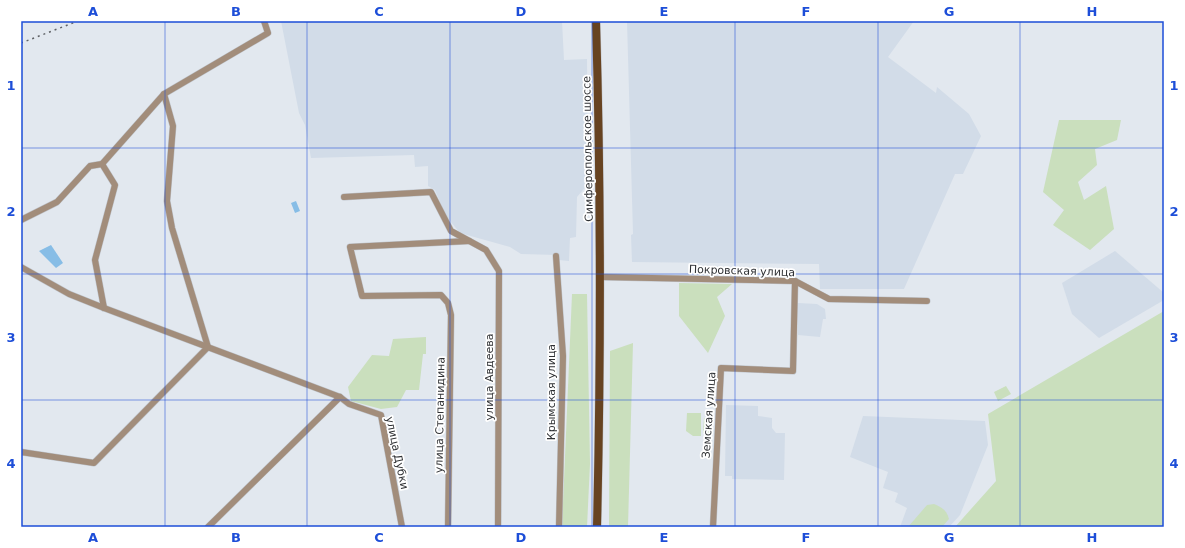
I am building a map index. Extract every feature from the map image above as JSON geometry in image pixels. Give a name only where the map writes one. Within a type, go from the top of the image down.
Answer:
[{"type":"main road","name":"Симферопольское шоссе","points":[[596,21],[599,106],[601,277],[597,527]]},
{"type":"street","points":[[21,220],[56,202],[90,166],[102,164],[164,94],[268,33],[264,21]]},
{"type":"street","points":[[164,94],[173,126],[168,201],[172,228],[208,347]]},
{"type":"street","points":[[102,164],[115,185],[95,260],[104,308]]},
{"type":"street","name":"улица Авдеева","points":[[344,197],[431,192],[451,231],[486,250],[499,271],[498,527]]},
{"type":"street","name":"улица Степанидина","points":[[448,527],[451,315],[448,303],[441,295],[362,296],[350,247],[469,241]]},
{"type":"street","name":"Крымская улица","points":[[556,256],[563,356],[559,527]]},
{"type":"street","points":[[21,267],[69,294],[340,397],[208,527]]},
{"type":"street","name":"Покровская улица","points":[[601,277],[795,281],[829,299],[927,301]]},
{"type":"street","name":"Земская улица","points":[[713,527],[721,368],[793,370],[795,281]]},
{"type":"street","points":[[21,452],[94,463],[208,347]]},
{"type":"street","name":"улица Дубки","points":[[340,397],[349,404],[381,415],[402,527]]},
{"type":"shaded area","points":[[281,21],[562,21],[564,60],[587,59],[588,184],[577,197],[576,237],[570,238],[569,261],[559,260],[557,255],[521,254],[510,247],[460,233],[446,216],[435,190],[428,186],[428,166],[415,167],[414,155],[311,158],[305,125],[299,113]]},
{"type":"shaded area","points":[[627,21],[914,21],[888,57],[936,93],[937,87],[969,114],[981,136],[963,174],[955,174],[904,289],[820,289],[819,264],[632,262],[631,235],[633,234]]},
{"type":"shaded area","points":[[1115,251],[1164,293],[1164,300],[1099,338],[1072,314],[1062,283]]},
{"type":"shaded area","points":[[798,303],[817,304],[825,309],[826,319],[823,319],[820,337],[798,335]]},
{"type":"shaded area","points":[[726,405],[758,406],[758,416],[772,418],[772,428],[776,433],[785,433],[784,480],[732,479],[732,476],[725,476]]},
{"type":"shaded area","points":[[863,416],[985,421],[988,445],[960,515],[949,527],[900,527],[907,508],[895,502],[898,493],[883,488],[888,472],[850,457]]},
{"type":"green space","points":[[1059,120],[1121,120],[1117,140],[1095,149],[1097,165],[1078,182],[1084,200],[1106,186],[1114,229],[1090,250],[1053,225],[1064,210],[1043,192]]},
{"type":"green space","points":[[679,283],[732,284],[717,297],[725,316],[708,353],[679,316]]},
{"type":"green space","points":[[572,294],[587,294],[590,464],[587,527],[562,527]]},
{"type":"green space","points":[[1164,311],[1164,527],[955,527],[996,481],[988,414]]},
{"type":"green space","points":[[426,337],[426,354],[423,354],[419,390],[406,390],[397,407],[381,409],[351,401],[348,387],[372,355],[389,356],[393,339]]},
{"type":"green space","points":[[633,343],[628,527],[609,527],[610,351]]},
{"type":"green space","points":[[1006,386],[1011,394],[998,401],[994,392]]},
{"type":"green space","points":[[687,413],[701,413],[701,436],[693,436],[686,431]]},
{"type":"green space","points":[[704,418],[712,418],[712,434],[703,433]]},
{"type":"green space","points":[[934,504],[944,510],[948,516],[949,519],[942,527],[908,527],[927,505]]},
{"type":"water","points":[[296,201],[300,211],[295,213],[291,203]]},
{"type":"water","points":[[51,245],[63,263],[56,268],[39,251]]},
{"type":"railway","points":[[21,43],[78,21]]}]
